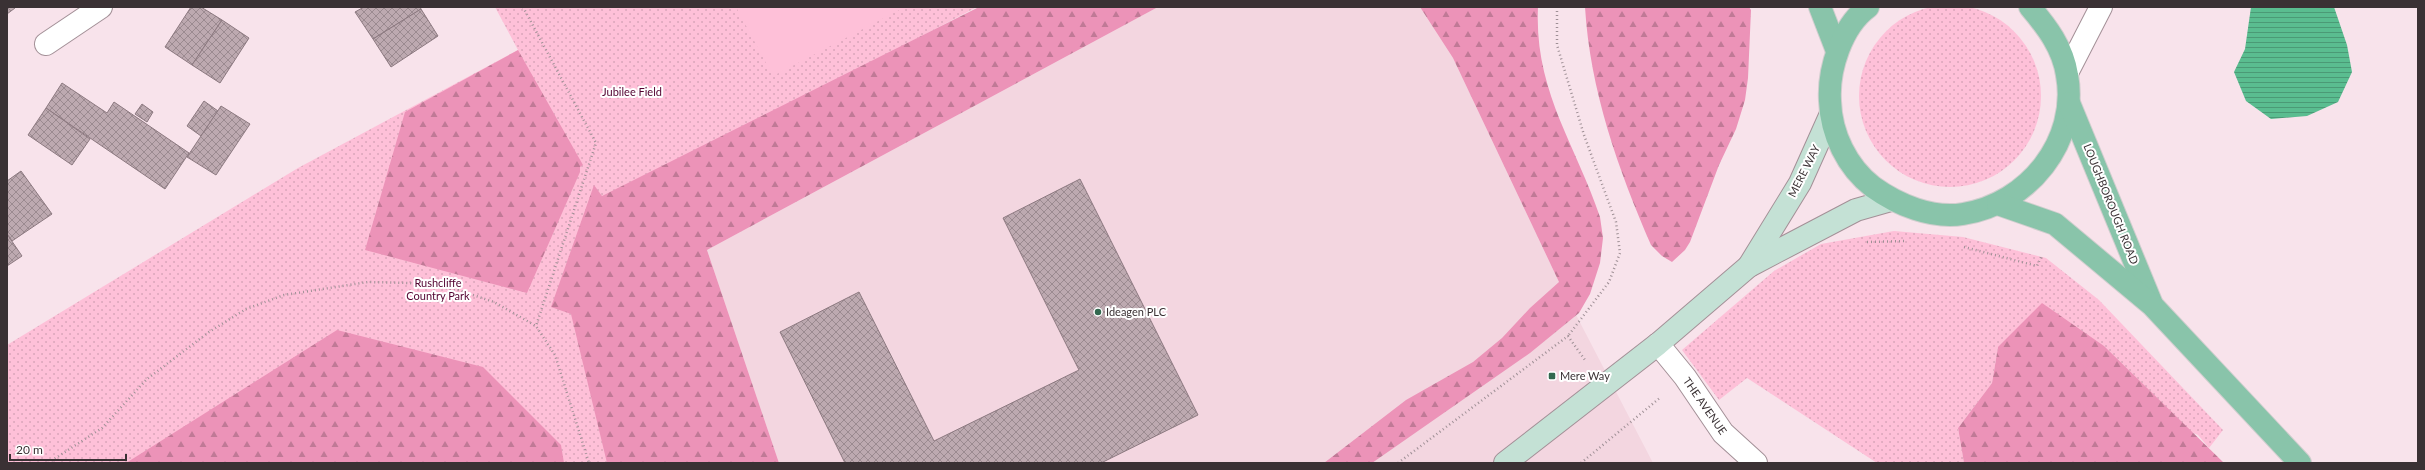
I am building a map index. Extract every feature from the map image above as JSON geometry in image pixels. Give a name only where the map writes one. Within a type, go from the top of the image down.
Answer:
[{"type":"main road","points":[[1820,7],[1837,50]]},
{"type":"main road","points":[[1868,7],[1861,12],[1837,50],[1829,83],[1830,116],[1842,150],[1862,178],[1890,200],[1925,212],[1962,214],[1998,204],[2033,180],[2058,144],[2069,103],[2067,73],[2054,36],[2030,7]]},
{"type":"main road","name":"LOUGHBOROUGH ROAD","points":[[2069,103],[2152,305]]},
{"type":"main road","name":"LOUGHBOROUGH ROAD","points":[[1998,204],[2055,224],[2152,305],[2300,463]]},
{"type":"street","points":[[46,44],[101,7]]},
{"type":"street","points":[[2067,73],[2101,7]]},
{"type":"street","name":"MERE WAY","points":[[1749,266],[1800,183],[1830,116]]},
{"type":"street","name":"MERE WAY","points":[[1505,463],[1658,344],[1749,266],[1856,210],[1890,200]]},
{"type":"street","name":"THE AVENUE","points":[[1658,344],[1685,377],[1723,433],[1756,463]]},
{"type":"path","points":[[523,7],[596,143],[536,326]]},
{"type":"path","points":[[1398,463],[1568,336],[1609,282],[1620,253],[1616,222],[1584,135],[1557,45],[1557,7]]},
{"type":"path","points":[[48,463],[102,428],[147,379],[210,332],[246,309],[284,295],[368,282],[410,283],[465,292],[494,302],[536,326],[555,355],[589,463]]},
{"type":"path","points":[[1568,336],[1603,387]]},
{"type":"path","points":[[1581,463],[1685,377]]},
{"type":"shaded area","points":[[1158,7],[1420,7],[1453,58],[1559,282],[1653,463],[779,463],[707,250]]},
{"type":"shaded area","points":[[2251,7],[2334,7],[2347,45],[2352,72],[2338,102],[2307,116],[2271,119],[2246,101],[2234,72],[2245,49]]},
{"type":"green space","points":[[1959,5],[1968,6],[1993,15],[2015,31],[2031,53],[2040,78],[2040,114],[2031,139],[2015,161],[1993,177],[1977,183],[1959,187],[1941,187],[1932,186],[1907,177],[1892,167],[1879,154],[1869,139],[1860,114],[1859,87],[1860,78],[1869,53],[1879,38],[1892,25],[1907,15],[1932,6]]},
{"type":"green space","name":"Rushcliffe Country Park","points":[[495,7],[977,7],[593,208],[669,463],[7,463],[7,345],[298,168],[518,50]]},
{"type":"green space","points":[[736,7],[905,7],[773,76]]},
{"type":"green space","points":[[979,7],[1158,7],[707,250],[779,463],[607,463],[571,314],[551,307],[594,185],[602,196]]},
{"type":"green space","points":[[1420,7],[1538,7],[1538,37],[1542,64],[1549,90],[1600,217],[1603,238],[1600,263],[1590,294],[1579,313],[1530,353],[1372,463],[1324,463],[1406,400],[1473,362],[1502,338],[1530,308],[1559,282],[1453,58]]},
{"type":"green space","points":[[1585,7],[1749,7],[1751,10],[1748,78],[1745,100],[1736,129],[1719,165],[1690,242],[1685,250],[1672,262],[1662,256],[1651,245],[1627,187],[1617,158],[1599,99],[1588,38]]},
{"type":"green space","points":[[518,50],[583,165],[580,167],[580,172],[527,293],[365,250],[405,112]]},
{"type":"green space","points":[[1894,231],[1963,237],[2046,258],[2099,300],[2223,430],[2209,448],[2198,435],[1998,347],[1992,383],[1958,428],[1964,463],[1877,463],[1747,378],[1719,400],[1682,350],[1774,271],[1821,244]]},
{"type":"green space","points":[[2042,303],[2104,346],[2224,463],[1964,463],[1958,428],[1992,383],[1998,347]]},
{"type":"green space","points":[[337,330],[483,367],[561,445],[564,463],[126,463]]},
{"type":"building","points":[[7,7],[14,7],[15,8],[7,14]]},
{"type":"building","points":[[191,7],[201,7],[222,20],[192,65],[165,47]]},
{"type":"building","points":[[364,7],[420,7],[421,9],[373,39],[355,12]]},
{"type":"building","points":[[421,9],[438,36],[391,67],[373,39]]},
{"type":"building","points":[[222,20],[249,38],[220,83],[192,65]]},
{"type":"building","points":[[62,83],[107,113],[114,102],[189,153],[165,189],[46,108]]},
{"type":"building","points":[[204,101],[218,111],[201,136],[187,126]]},
{"type":"building","points":[[142,104],[153,112],[147,122],[135,114]]},
{"type":"building","points":[[221,106],[250,124],[216,175],[187,157]]},
{"type":"building","points":[[46,108],[90,139],[72,165],[28,135]]},
{"type":"building","points":[[21,171],[52,214],[12,241],[7,234],[7,181]]},
{"type":"building","name":"Ideagen PLC","points":[[1080,179],[1198,415],[1101,463],[845,463],[780,332],[859,292],[934,441],[1079,370],[1003,218]]},
{"type":"building","points":[[7,234],[22,256],[7,266]]},
{"type":"place","name":"Ideagen PLC","points":[[1098,312]]},
{"type":"place","name":"Mere Way","points":[[1552,376]]},
{"type":"park label","name":"Jubilee Field","points":[[632,92]]}]
